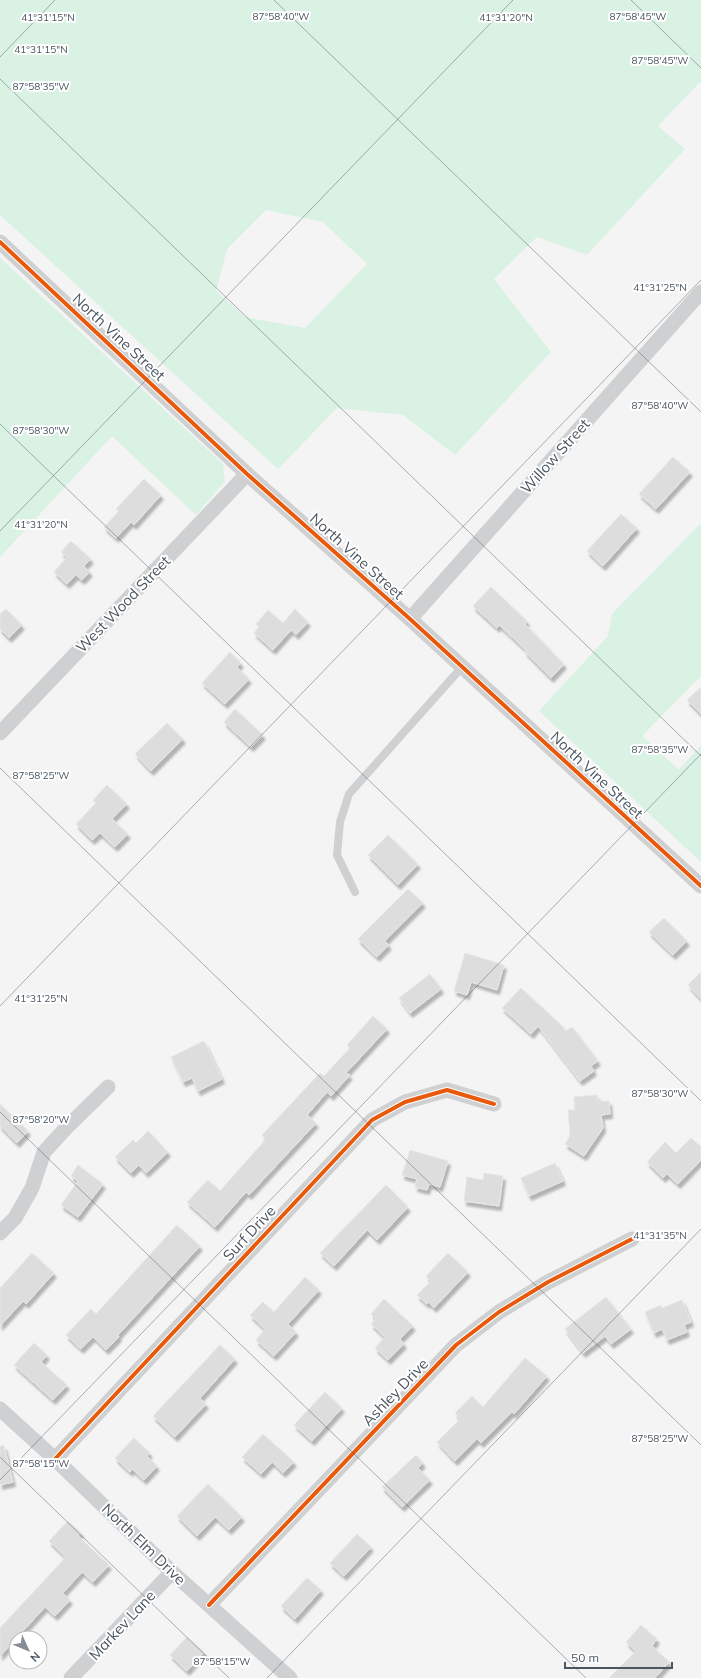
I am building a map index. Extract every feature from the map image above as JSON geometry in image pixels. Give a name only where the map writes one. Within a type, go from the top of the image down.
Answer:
[{"type":"street","name":"North Vine Street","points":[[0,242],[247,474],[410,619],[701,886]]},
{"type":"street","name":"Willow Street","points":[[410,619],[701,292]]},
{"type":"street","name":"West Wood Street","points":[[0,733],[247,474]]},
{"type":"street","points":[[0,1233],[15,1218],[32,1188],[44,1152],[108,1087]]},
{"type":"street","name":"Surf Drive","points":[[55,1459],[372,1120],[405,1102],[447,1090],[494,1104]]},
{"type":"street","name":"Ashley Drive","points":[[209,1605],[456,1345],[499,1312],[548,1282],[632,1239]]},
{"type":"street","name":"North Elm Drive","points":[[0,1409],[55,1459],[172,1572],[290,1678]]},
{"type":"street","name":"Markev Lane","points":[[71,1678],[172,1572]]},
{"type":"lane","points":[[355,892],[337,856],[340,822],[349,794],[462,667]]},
{"type":"green space","points":[[0,0],[701,0],[701,83],[698,84],[658,126],[685,149],[587,255],[537,237],[494,279],[551,352],[455,455],[403,415],[337,408],[278,469],[0,215]],"holes":[[[266,210],[323,222],[367,264],[305,328],[245,317],[216,291],[227,249]]]},
{"type":"green space","points":[[0,258],[223,464],[225,481],[196,515],[112,436],[0,557]]},
{"type":"green space","points":[[701,523],[701,676],[642,736],[679,770],[701,745],[701,862],[539,711],[608,636],[612,614]]},
{"type":"building","points":[[673,457],[690,472],[656,509],[639,494]]},
{"type":"building","points":[[144,479],[161,495],[134,525],[131,522],[116,538],[104,527],[119,511],[116,509]]},
{"type":"building","points":[[621,514],[637,528],[603,566],[587,551]]},
{"type":"building","points":[[71,541],[91,559],[84,566],[90,572],[82,580],[76,575],[67,584],[54,572],[67,557],[61,552]]},
{"type":"building","points":[[491,587],[527,621],[525,624],[564,664],[551,678],[525,652],[526,650],[499,625],[497,628],[473,606]]},
{"type":"building","points":[[6,609],[22,625],[9,638],[0,629],[0,614]]},
{"type":"building","points":[[295,609],[308,622],[296,635],[291,630],[273,650],[254,633],[259,627],[256,624],[268,610],[283,623]]},
{"type":"building","points":[[230,652],[241,663],[237,667],[249,679],[225,704],[202,683]]},
{"type":"building","points":[[701,687],[701,714],[687,700]]},
{"type":"building","points":[[235,709],[263,735],[251,747],[224,722]]},
{"type":"building","points":[[167,723],[183,739],[151,771],[135,754]]},
{"type":"building","points":[[107,785],[127,804],[112,819],[128,834],[115,847],[100,833],[92,840],[76,824],[96,803],[93,800]]},
{"type":"building","points":[[388,835],[418,864],[398,885],[368,855]]},
{"type":"building","points":[[408,889],[423,903],[385,941],[389,945],[377,957],[358,939]]},
{"type":"building","points":[[664,918],[687,941],[673,955],[649,932]]},
{"type":"building","points":[[465,953],[504,965],[497,990],[471,982],[467,995],[454,991]]},
{"type":"building","points":[[701,972],[701,999],[688,985]]},
{"type":"building","points":[[430,974],[441,989],[410,1013],[399,998]]},
{"type":"building","points":[[521,988],[566,1031],[572,1027],[598,1061],[591,1066],[594,1071],[580,1081],[538,1026],[531,1034],[502,1008]]},
{"type":"building","points":[[373,1016],[387,1029],[346,1073],[350,1075],[331,1096],[327,1092],[307,1115],[316,1123],[249,1195],[246,1192],[215,1227],[187,1202],[208,1180],[220,1191],[266,1139],[262,1135],[320,1073],[324,1076],[350,1048],[347,1045]]},
{"type":"building","points":[[204,1041],[222,1079],[198,1091],[192,1078],[183,1082],[171,1057]]},
{"type":"building","points":[[597,1095],[598,1102],[609,1101],[610,1114],[601,1115],[603,1128],[584,1156],[565,1144],[570,1136],[568,1110],[575,1110],[574,1097]]},
{"type":"building","points":[[0,1104],[28,1131],[17,1143],[0,1126]]},
{"type":"building","points":[[148,1131],[168,1152],[146,1173],[139,1165],[131,1173],[115,1157],[133,1140],[136,1143]]},
{"type":"building","points":[[691,1138],[701,1147],[701,1160],[678,1184],[667,1174],[663,1178],[647,1162],[665,1142],[676,1153]]},
{"type":"building","points":[[410,1150],[448,1161],[440,1187],[429,1184],[427,1190],[415,1187],[417,1179],[402,1175]]},
{"type":"building","points":[[555,1163],[563,1181],[529,1196],[521,1178]]},
{"type":"building","points":[[78,1165],[103,1184],[78,1217],[61,1205],[78,1181],[71,1176]]},
{"type":"building","points":[[484,1173],[503,1176],[499,1206],[464,1201],[467,1177],[483,1180]]},
{"type":"building","points":[[386,1185],[408,1207],[377,1240],[367,1230],[334,1266],[320,1253]]},
{"type":"building","points":[[177,1225],[200,1246],[106,1350],[93,1337],[81,1349],[66,1335],[91,1309],[96,1314]]},
{"type":"building","points":[[32,1253],[54,1273],[26,1304],[23,1301],[0,1326],[0,1288]]},
{"type":"building","points":[[448,1253],[468,1272],[434,1308],[417,1295],[431,1281],[426,1276]]},
{"type":"building","points":[[305,1277],[319,1290],[288,1324],[296,1332],[274,1356],[256,1340],[265,1329],[250,1315],[263,1302],[274,1312]]},
{"type":"building","points":[[606,1297],[631,1329],[611,1344],[605,1336],[583,1353],[565,1329]]},
{"type":"building","points":[[384,1299],[413,1326],[400,1339],[404,1344],[388,1360],[375,1348],[385,1337],[371,1324],[376,1319],[371,1314]]},
{"type":"building","points":[[682,1300],[691,1322],[684,1325],[687,1332],[667,1340],[662,1329],[654,1333],[645,1312],[661,1305],[662,1308]]},
{"type":"building","points":[[34,1343],[47,1355],[41,1362],[67,1385],[53,1400],[14,1365]]},
{"type":"building","points":[[220,1345],[235,1359],[200,1398],[206,1404],[175,1437],[153,1416]]},
{"type":"building","points":[[525,1358],[547,1376],[514,1414],[512,1412],[481,1443],[477,1439],[455,1461],[437,1442],[460,1419],[455,1413],[472,1396],[483,1407]]},
{"type":"building","points":[[325,1392],[342,1408],[312,1441],[294,1425]]},
{"type":"building","points":[[263,1434],[294,1462],[283,1473],[272,1462],[261,1474],[242,1457]]},
{"type":"building","points":[[134,1438],[150,1453],[147,1456],[157,1466],[144,1480],[132,1469],[130,1472],[115,1458]]},
{"type":"building","points":[[0,1446],[4,1446],[13,1482],[0,1485]]},
{"type":"building","points":[[416,1455],[423,1463],[418,1468],[430,1480],[402,1507],[382,1487]]},
{"type":"building","points":[[208,1484],[242,1517],[229,1530],[215,1517],[197,1536],[177,1516]]},
{"type":"building","points":[[68,1521],[81,1533],[78,1536],[109,1565],[93,1582],[82,1572],[63,1593],[70,1600],[55,1616],[45,1607],[24,1630],[8,1630],[8,1647],[0,1656],[0,1628],[66,1557],[49,1541]]},
{"type":"building","points":[[357,1534],[371,1547],[344,1576],[330,1563]]},
{"type":"building","points":[[307,1578],[321,1590],[295,1619],[281,1606]]},
{"type":"building","points":[[641,1625],[657,1639],[652,1646],[669,1662],[655,1678],[609,1678],[636,1651],[626,1642]]},
{"type":"building","points":[[187,1637],[204,1652],[187,1671],[170,1655]]},
{"type":"cycle path","points":[[0,242],[247,474],[410,619],[701,886]]},
{"type":"cycle path","points":[[55,1459],[372,1120],[405,1102],[447,1090],[494,1104]]},
{"type":"cycle path","points":[[209,1605],[456,1345],[499,1312],[548,1282],[632,1239]]}]
